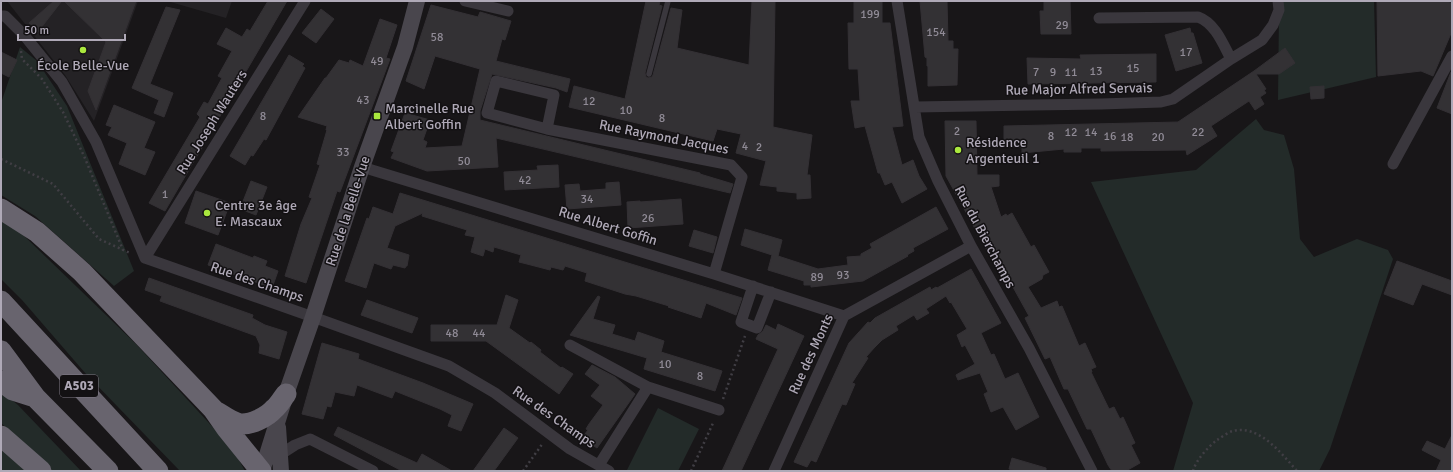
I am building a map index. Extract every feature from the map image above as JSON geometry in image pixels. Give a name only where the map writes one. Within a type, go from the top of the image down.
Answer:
[{"type":"highway","points":[[1,209],[36,232],[82,272],[213,409],[227,429],[262,471]]},
{"type":"highway","name":"A503","points":[[1,302],[158,471]]},
{"type":"highway","name":"A503","points":[[1,351],[35,397],[108,471]]},
{"type":"highway","points":[[1,381],[13,390],[35,397]]},
{"type":"highway","points":[[213,409],[229,420],[238,424],[247,424],[274,410],[286,394]]},
{"type":"highway","points":[[1,436],[41,471]]},
{"type":"street","name":"Rue Joseph Wauters","points":[[145,258],[305,1]]},
{"type":"street","name":"Rue de la Belle-Vue","points":[[262,471],[286,394],[362,168],[405,47],[417,1]]},
{"type":"street","points":[[465,1],[508,12]]},
{"type":"street","name":"Rue du Bierchamps","points":[[897,1],[919,136],[938,181],[971,246],[1029,348],[1092,471]]},
{"type":"street","name":"Rue Major Alfred Servais","points":[[915,107],[1161,102],[1173,99],[1231,59],[1262,40],[1273,25],[1279,10],[1278,1]]},
{"type":"street","points":[[2,14],[24,35],[62,82],[96,142],[145,258]]},
{"type":"street","points":[[1099,18],[1198,17],[1204,19],[1211,25],[1231,59]]},
{"type":"street","points":[[1393,164],[1452,56]]},
{"type":"street","name":"Rue Raymond Jacques","points":[[547,129],[554,95],[496,81],[487,113],[547,129],[731,165],[742,177],[714,274]]},
{"type":"street","name":"Rue Albert Goffin","points":[[362,168],[714,274],[844,316]]},
{"type":"street","name":"Rue des Monts","points":[[774,471],[844,316],[971,246]]},
{"type":"street","name":"Rue des Champs","points":[[145,258],[449,366],[495,393],[570,449],[609,471]]},
{"type":"street","points":[[753,286],[741,322],[757,328],[771,292]]},
{"type":"street","points":[[570,346],[648,387],[719,410]]},
{"type":"street","points":[[599,465],[648,387]]},
{"type":"street","name":"Rue de la Belle-Vue","points":[[277,422],[281,454],[281,471]]},
{"type":"street","points":[[281,454],[295,445],[310,439],[373,471]]},
{"type":"lane","points":[[649,74],[668,1]]},
{"type":"path","points":[[24,35],[20,48],[22,59],[42,79],[63,112],[84,156],[123,250]]},
{"type":"path","points":[[1,159],[53,184],[99,239],[134,255],[145,258]]},
{"type":"path","points":[[1193,471],[1195,465],[1212,444],[1232,430],[1250,431],[1274,444],[1297,471]]},
{"type":"path","points":[[523,471],[550,434]]},
{"type":"shaded area","name":"École Belle-Vue","points":[[7,1],[138,1],[94,121],[65,75]]},
{"type":"shaded area","points":[[167,1],[232,1],[226,18]]},
{"type":"shaded area","points":[[1280,1],[1374,1],[1376,77],[1278,100]]},
{"type":"shaded area","points":[[20,47],[37,61],[67,106],[134,271],[114,286],[35,216],[1,195],[1,103]]},
{"type":"shaded area","points":[[1256,119],[1264,130],[1284,135],[1294,169],[1300,239],[1314,257],[1357,239],[1388,250],[1393,259],[1330,449],[1319,471],[1173,471],[1193,403],[1091,182],[1196,170]]},
{"type":"shaded area","points":[[1,219],[18,230],[136,344],[233,449],[245,471],[180,471],[86,374],[22,300],[1,279]]},
{"type":"shaded area","points":[[1,391],[18,405],[81,471],[51,471],[1,423]]},
{"type":"shaded area","points":[[658,408],[699,429],[678,471],[627,470]]},
{"type":"shaded area","points":[[1,436],[41,471],[1,471]]},
{"type":"building","points":[[54,1],[61,2],[37,33],[29,23]]},
{"type":"building","points":[[64,1],[136,1],[96,110],[88,91],[106,42]]},
{"type":"building","points":[[268,1],[287,1],[165,211],[149,203],[200,117],[197,114],[204,102],[208,104],[222,78],[218,76],[232,51],[217,44],[226,28],[242,37],[247,29],[250,31]]},
{"type":"building","points":[[646,1],[660,1],[659,5],[662,6],[645,73],[646,77],[648,78],[652,77],[653,75],[671,8],[682,10],[677,48],[749,65],[752,1],[775,1],[773,127],[812,135],[807,175],[810,175],[811,198],[797,199],[797,193],[777,191],[777,187],[760,185],[766,161],[736,153],[741,134],[717,129],[713,141],[569,107],[574,86],[625,99]]},
{"type":"building","points":[[854,1],[882,1],[882,23],[890,23],[903,126],[892,127],[902,165],[913,160],[919,176],[927,189],[902,203],[892,182],[885,185],[880,173],[878,173],[865,126],[855,128],[851,101],[860,101],[858,69],[849,69],[848,23],[854,23]]},
{"type":"building","points":[[920,1],[947,1],[948,41],[953,41],[953,49],[958,49],[957,85],[928,86],[928,66],[927,58],[925,57]]},
{"type":"building","points":[[1044,1],[1070,1],[1071,34],[1041,34],[1040,11],[1044,11]]},
{"type":"building","points":[[1377,1],[1450,1],[1449,3],[1452,3],[1452,31],[1433,76],[1421,71],[1378,76]]},
{"type":"building","points":[[431,5],[478,17],[480,12],[511,21],[505,40],[502,39],[496,61],[570,79],[567,92],[556,88],[492,74],[480,111],[480,120],[700,173],[733,184],[730,193],[496,138],[498,167],[427,171],[391,158],[394,152],[391,151],[405,113],[430,120],[423,140],[427,142],[425,148],[462,146],[480,69],[435,56],[424,89],[406,81]]},
{"type":"building","points":[[166,7],[180,10],[150,84],[173,93],[164,117],[154,113],[159,100],[132,88]]},
{"type":"building","points":[[321,9],[334,19],[316,43],[302,33]]},
{"type":"building","points":[[380,19],[397,25],[386,58],[390,59],[340,192],[337,191],[306,283],[285,276],[301,224],[312,198],[309,197],[320,165],[317,164],[327,126],[298,117],[339,60],[349,63],[350,60],[363,66]]},
{"type":"building","points":[[1190,28],[1191,33],[1193,33],[1202,63],[1176,71],[1165,35]]},
{"type":"building","points":[[1285,48],[1295,63],[1279,74],[1256,74],[1266,89],[1264,90],[1266,93],[1260,97],[1264,104],[1255,110],[1249,101],[1211,126],[1217,136],[1187,155],[1186,150],[1101,151],[1101,148],[1081,148],[1081,152],[1064,152],[1064,149],[1022,153],[1022,147],[1004,147],[1004,126],[1178,122],[1254,71]]},
{"type":"building","points":[[1,52],[17,60],[9,77],[1,73]]},
{"type":"building","points":[[1156,54],[1156,82],[1028,84],[1027,58],[1081,59],[1080,55]]},
{"type":"building","points":[[289,55],[304,64],[302,66],[305,68],[266,140],[264,139],[245,165],[230,156]]},
{"type":"building","points":[[1452,72],[1452,114],[1437,108]]},
{"type":"building","points":[[1324,86],[1324,98],[1311,99],[1310,87]]},
{"type":"building","points":[[114,105],[155,122],[144,148],[155,152],[145,175],[119,164],[127,143],[108,135],[112,127],[106,125]]},
{"type":"building","points":[[945,121],[976,121],[977,175],[999,175],[999,186],[991,187],[1001,217],[1012,213],[1031,247],[1034,245],[1049,272],[1043,275],[1042,279],[1028,287],[1041,308],[1057,301],[1059,307],[1062,306],[1079,346],[1085,343],[1096,367],[1091,369],[1091,372],[1109,409],[1114,407],[1120,419],[1123,417],[1135,443],[1131,445],[1140,463],[1126,471],[1112,471],[1108,465],[1091,429],[1087,429],[1068,389],[1064,389],[1050,357],[1045,359],[1025,318],[1029,316],[998,260],[995,263],[989,254],[946,176]]},
{"type":"building","points":[[558,165],[559,187],[505,190],[504,172],[538,170],[537,166]]},
{"type":"building","points":[[251,181],[267,187],[256,215],[240,209]]},
{"type":"building","points":[[619,182],[621,205],[567,209],[565,185],[579,184],[580,191],[606,189],[606,183]]},
{"type":"building","name":"Centre 3e âge E. Mascaux","points":[[196,191],[230,203],[218,235],[185,223]]},
{"type":"building","points":[[400,193],[742,298],[736,315],[706,303],[701,318],[668,307],[669,306],[585,281],[587,273],[565,266],[563,270],[551,267],[550,270],[519,262],[521,255],[494,247],[493,252],[485,249],[483,256],[471,252],[475,237],[465,235],[467,230],[422,216],[423,213],[395,226],[387,248],[409,255],[407,266],[405,268],[393,265],[391,269],[374,263],[366,288],[345,281],[367,218],[369,219],[373,207],[393,214]]},
{"type":"building","points":[[681,199],[683,224],[628,228],[627,202]]},
{"type":"building","points":[[936,207],[948,229],[913,248],[914,251],[907,255],[908,256],[863,281],[811,287],[811,285],[804,285],[804,281],[768,270],[772,255],[741,245],[745,229],[782,240],[778,256],[818,269],[848,265],[847,257],[861,256],[861,254],[872,248],[870,244]]},
{"type":"building","points":[[694,230],[717,237],[713,253],[689,246]]},
{"type":"building","points":[[216,244],[253,258],[254,256],[267,261],[265,266],[278,271],[272,288],[208,265]]},
{"type":"building","points":[[1397,261],[1452,281],[1452,295],[1422,284],[1413,305],[1384,294]]},
{"type":"building","points":[[971,269],[1001,323],[981,333],[991,355],[994,354],[1005,379],[1018,373],[1039,417],[1016,430],[1003,407],[991,412],[984,394],[988,392],[980,373],[958,380],[956,375],[975,364],[965,345],[962,347],[957,335],[967,329],[946,296],[926,309],[929,313],[917,320],[914,315],[896,326],[898,330],[882,340],[875,347],[866,357],[868,358],[852,383],[855,384],[846,405],[842,404],[816,462],[811,460],[807,467],[794,462],[849,343],[868,322],[870,323],[875,318],[930,287],[931,290],[936,287],[937,288]]},
{"type":"building","points":[[149,278],[253,315],[252,318],[265,325],[287,332],[279,359],[259,353],[260,345],[256,336],[160,301],[162,296],[145,290]]},
{"type":"building","points":[[506,295],[518,300],[509,328],[530,343],[531,342],[541,350],[540,352],[561,368],[562,367],[573,374],[559,394],[486,341],[431,341],[431,325],[497,325]]},
{"type":"building","points":[[598,296],[600,297],[593,319],[615,325],[612,334],[635,341],[638,332],[664,341],[661,352],[722,371],[715,391],[644,369],[647,358],[570,335]]},
{"type":"building","points":[[367,300],[418,318],[412,333],[361,315]]},
{"type":"building","points":[[778,324],[804,336],[741,471],[722,471],[778,349],[756,339],[766,325],[776,330]]},
{"type":"building","points":[[322,343],[359,354],[358,359],[423,383],[473,404],[461,431],[448,426],[452,415],[440,409],[395,391],[392,398],[357,385],[354,396],[335,392],[331,407],[327,406],[323,419],[302,414]]},
{"type":"building","points":[[592,365],[615,377],[635,394],[597,448],[582,438],[588,430],[586,429],[589,424],[603,405],[591,396],[600,385],[585,374]]},
{"type":"building","points":[[338,427],[417,463],[422,454],[452,471],[402,471],[334,435]]},
{"type":"building","points":[[504,428],[518,438],[494,471],[473,471]]},
{"type":"building","points":[[1452,435],[1452,471],[1436,471],[1441,460],[1422,450],[1427,441],[1445,449]]},
{"type":"building","points":[[1012,458],[1046,468],[1046,471],[1016,471],[1009,469]]},
{"type":"place","name":"École Belle-Vue","points":[[83,50]]},
{"type":"place","name":"Marcinelle Rue Albert Goffin","points":[[377,116]]},
{"type":"place","name":"Résidence Argenteuil 1","points":[[958,150]]},
{"type":"place","name":"Centre 3e âge E. Mascaux","points":[[207,213]]}]
